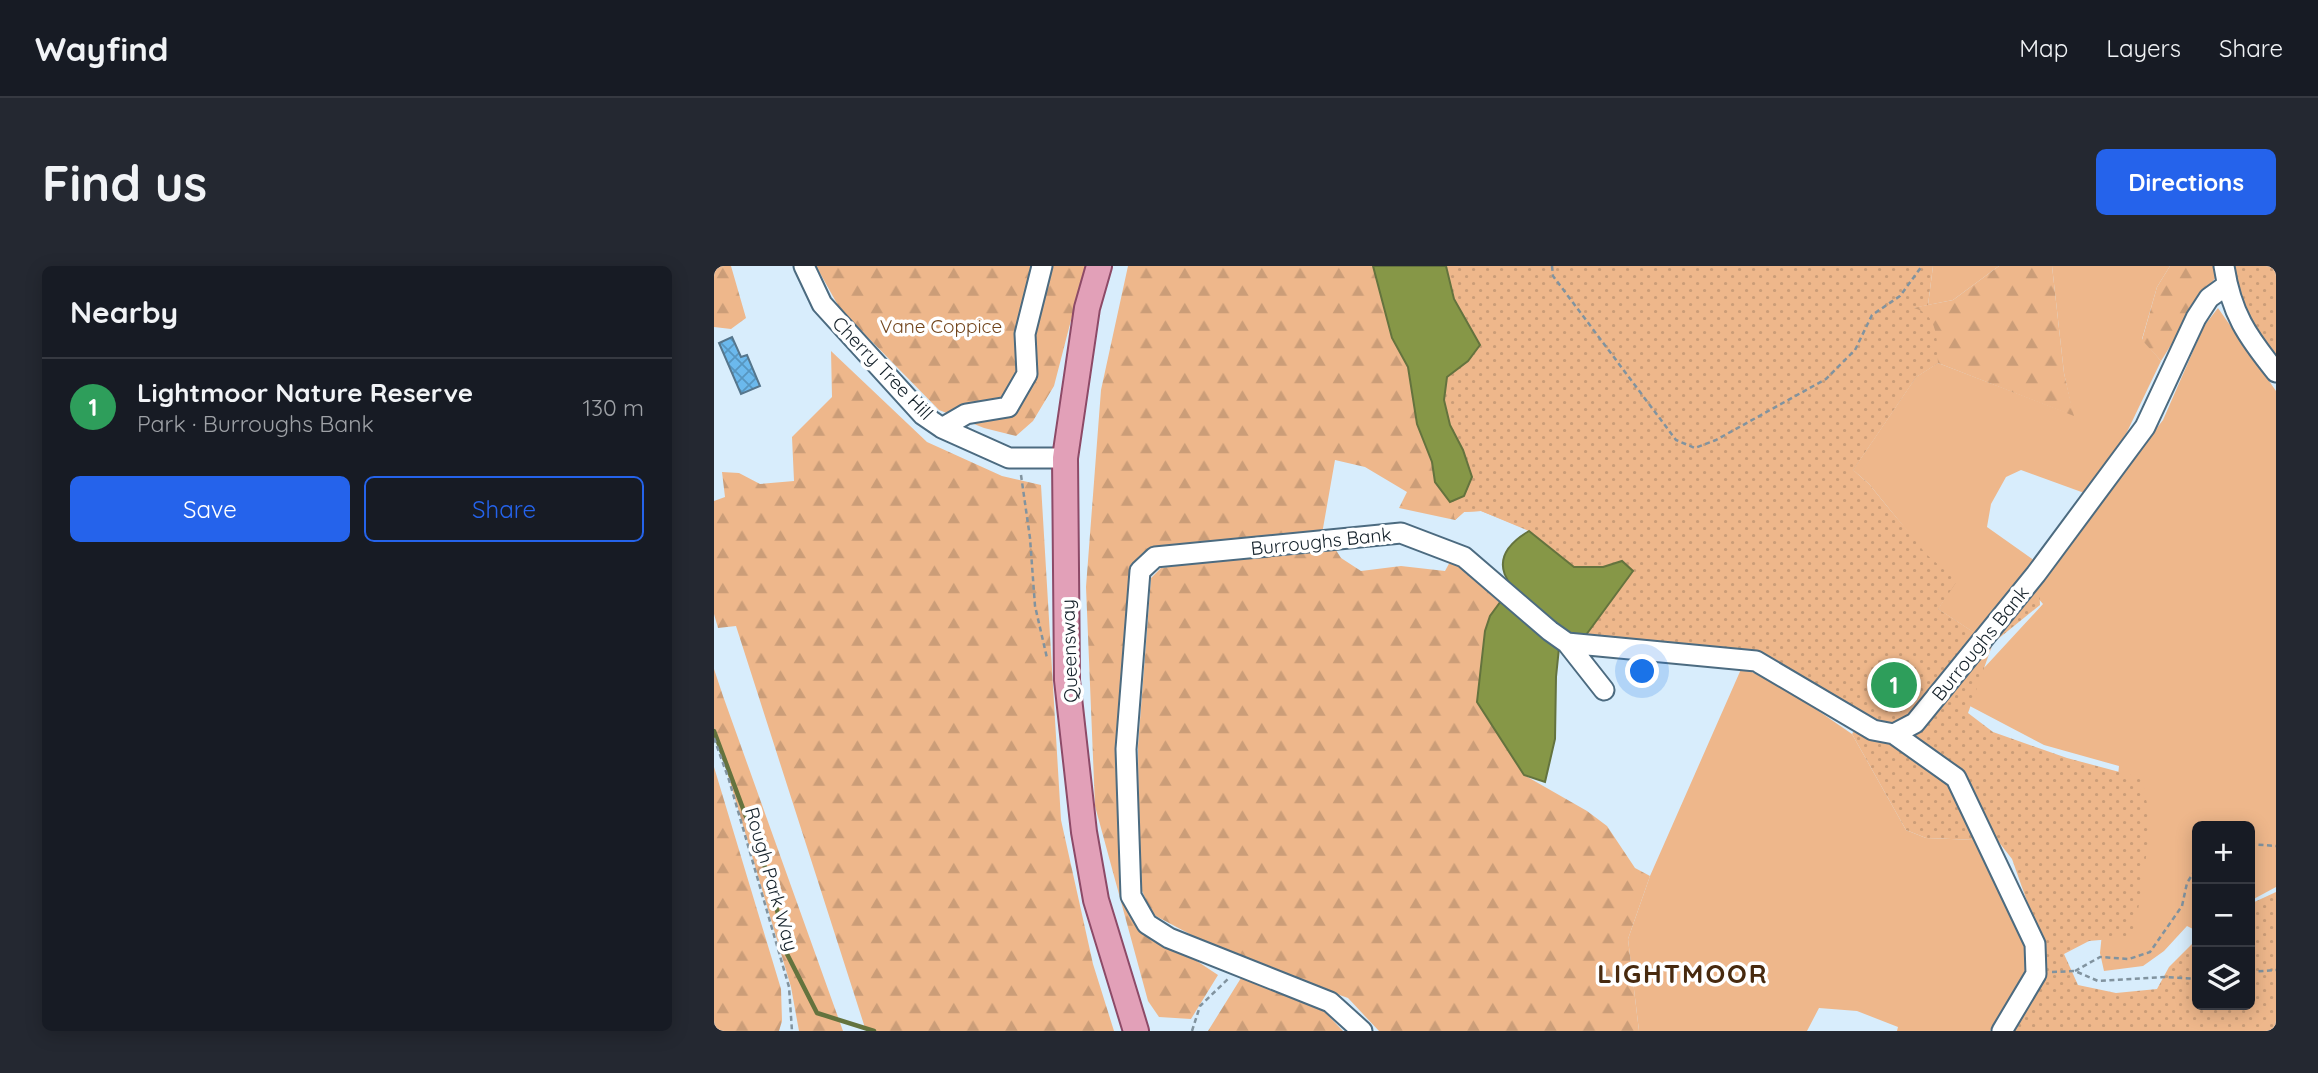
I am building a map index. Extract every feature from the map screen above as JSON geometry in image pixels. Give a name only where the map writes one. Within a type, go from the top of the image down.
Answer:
[{"type":"main road","name":"Queensway","points":[[1099,266],[1087,308],[1065,458],[1067,680],[1084,832],[1096,900],[1136,1031]]},
{"type":"street","name":"Cherry Tree Hill","points":[[804,266],[822,304],[923,415],[942,428],[1009,458],[1065,458]]},
{"type":"street","points":[[942,428],[967,414],[1008,407],[1027,374],[1026,334],[1042,266]]},
{"type":"street","points":[[2225,276],[2235,313],[2254,346],[2276,372]]},
{"type":"street","name":"Burroughs Bank","points":[[1894,734],[1915,723],[2044,564],[2145,427],[2196,318],[2225,276]]},
{"type":"street","name":"Burroughs Bank","points":[[1362,1031],[1330,1002],[1169,938],[1147,924],[1131,896],[1126,749],[1140,571],[1155,557],[1401,533],[1464,557],[1549,631],[1567,643],[1604,690]]},
{"type":"street","points":[[1567,643],[1756,661],[1873,730],[1894,734],[1956,778],[2035,944],[2036,974],[2001,1031]]},
{"type":"path","points":[[1552,266],[1553,276],[1676,440],[1695,448],[1716,440],[1826,379],[1855,350],[1872,315],[1900,296],[1922,266]]},
{"type":"path","name":"Rough Park Way","points":[[714,738],[789,987],[792,1031]]},
{"type":"path","points":[[2255,844],[2276,846]]},
{"type":"path","points":[[2036,974],[2075,971],[2100,957],[2129,959],[2150,952],[2182,906],[2187,883],[2192,875]]},
{"type":"path","points":[[1192,1031],[1200,1006],[1240,967]]},
{"type":"path","points":[[2255,972],[2276,970]]},
{"type":"path","points":[[2075,971],[2098,981],[2166,977],[2192,979]]},
{"type":"green space","points":[[714,266],[731,266],[746,318],[731,329],[714,327]]},
{"type":"green space","name":"Vane Coppice","points":[[816,266],[1085,266],[1054,386],[1033,421],[1016,436],[984,428],[939,410],[840,309]]},
{"type":"green space","points":[[1128,266],[1373,266],[1392,338],[1408,367],[1417,424],[1432,462],[1435,482],[1912,308],[1953,300],[1999,266],[2052,266],[2064,373],[2074,416],[1938,363],[1916,377],[1853,470],[1957,581],[1938,609],[1979,636],[1763,656],[1583,639],[1633,572],[1481,511],[1464,512],[1455,520],[1399,508],[1407,492],[1365,467],[1335,460],[1322,534],[1145,553],[1132,569],[1118,815],[1129,916],[1218,975],[1191,1019],[1159,1017],[1148,1001],[1095,806],[1086,587],[1101,390]]},
{"type":"green space","points":[[1446,266],[1933,266],[1928,305],[1914,308],[1928,316],[1932,323],[1937,338],[1938,363],[1916,377],[1853,470],[1869,484],[1926,554],[1957,581],[1938,609],[1979,636],[2039,584],[2040,605],[1993,643],[1968,713],[1993,732],[2067,758],[2142,778],[2151,824],[2134,937],[2089,941],[2064,954],[2078,985],[2116,993],[2157,989],[2169,967],[2192,944],[2192,1010],[2255,1010],[2255,902],[2276,892],[2276,1031],[2013,1031],[2040,984],[2040,938],[2012,859],[1977,814],[1976,840],[1926,838],[1906,830],[1852,734],[1863,718],[1763,656],[1583,639],[1622,561],[1603,567],[1574,568],[1529,531],[1481,511],[1464,512],[1455,520],[1450,502],[1464,496],[1463,450],[1450,425],[1444,400],[1447,376],[1468,361],[1480,345],[1454,299]]},
{"type":"green space","points":[[1933,266],[1999,266],[1953,300],[1928,305]]},
{"type":"green space","points":[[2052,266],[2170,266],[2157,287],[2142,339],[2161,361],[2127,432],[2087,494],[2021,470],[2006,477],[1991,504],[1987,527],[2038,563],[1979,636],[1938,609],[1956,581],[1926,554],[1869,484],[1853,470],[1916,377],[1938,363],[2073,415],[2064,373]]},
{"type":"green space","points":[[2170,266],[2214,266],[2216,277],[2161,361],[2142,340],[2157,287]]},
{"type":"green space","points":[[2230,266],[2276,266],[2276,365],[2248,326]]},
{"type":"green space","points":[[2218,308],[2276,391],[2276,887],[2255,898],[2255,821],[2192,821],[2192,928],[2187,926],[2164,951],[2143,966],[2104,971],[2100,953],[2119,766],[2044,745],[1966,704],[1971,682],[2043,604],[2032,591],[2163,420],[2204,326]]},
{"type":"green space","points":[[831,351],[927,442],[1002,476],[1041,485],[1061,820],[1093,964],[1114,1031],[866,1031],[736,626],[718,628],[714,614],[714,501],[725,497],[722,472],[739,473],[760,484],[794,481],[792,437],[832,397]]},
{"type":"green space","points":[[1332,544],[1341,558],[1361,571],[1401,566],[1445,571],[1451,560],[1501,601],[1490,616],[1477,702],[1524,775],[1587,811],[1607,826],[1635,868],[1650,876],[1628,939],[1639,1031],[1379,1031],[1348,998],[1233,957],[1152,914],[1139,884],[1138,746],[1151,578],[1161,568]]},
{"type":"green space","points":[[1742,667],[1788,690],[1852,734],[1906,830],[1926,838],[1976,840],[2030,960],[2023,985],[1990,1031],[1897,1031],[1898,1027],[1857,1011],[1819,1008],[1807,1031],[1639,1031],[1628,939],[1650,876]]},
{"type":"green space","points":[[714,669],[843,1031],[799,1031],[791,987],[714,728]]},
{"type":"green space","points":[[714,767],[781,989],[782,1021],[779,1031],[714,1031]]},
{"type":"green space","points":[[1241,978],[1323,1010],[1343,1031],[1208,1031]]},
{"type":"shaded area","points":[[1373,266],[1446,266],[1454,299],[1480,345],[1468,361],[1447,377],[1444,400],[1450,425],[1463,450],[1472,477],[1464,496],[1450,502],[1435,482],[1432,462],[1417,424],[1408,367],[1392,338]]},
{"type":"shaded area","points":[[1529,531],[1574,567],[1603,567],[1622,561],[1633,571],[1583,639],[1565,633],[1529,604],[1510,584],[1505,574],[1503,563],[1506,553],[1514,542]]},
{"type":"shaded area","points":[[1501,601],[1559,648],[1555,739],[1545,782],[1524,775],[1477,702],[1485,631],[1490,616]]},
{"type":"building","points":[[732,337],[741,357],[747,355],[760,386],[741,394],[719,343]]},
{"type":"waterway","points":[[714,731],[772,886],[786,952],[817,1013],[874,1031]]},
{"type":"place","name":"Lightmoor Nature Reserve","points":[[1894,685]]},
{"type":"district","name":"LIGHTMOOR","points":[[1683,974]]}]
